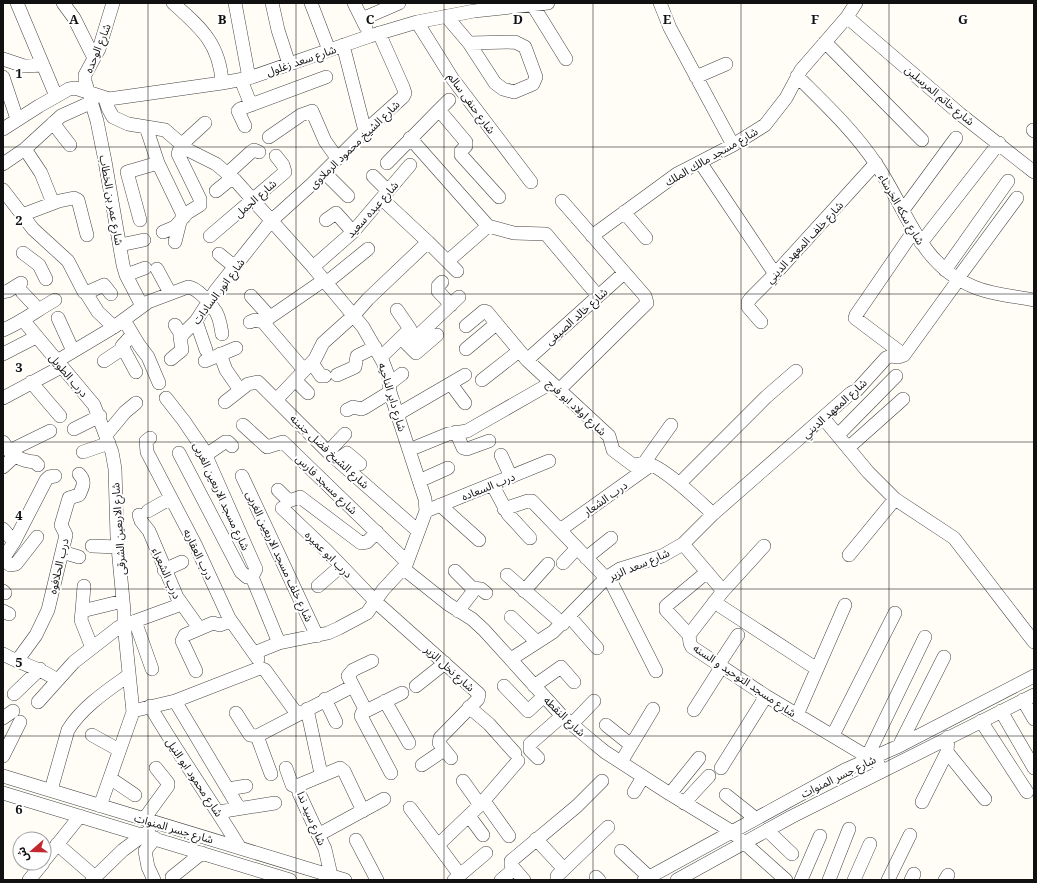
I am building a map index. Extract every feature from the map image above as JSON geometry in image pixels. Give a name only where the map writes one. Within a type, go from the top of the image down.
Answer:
[{"type":"street","points":[[17,3],[56,96]]},
{"type":"street","points":[[64,3],[74,18],[94,58]]},
{"type":"street","points":[[173,3],[204,32],[211,41],[220,62],[222,84]]},
{"type":"street","points":[[235,3],[245,79],[252,105]]},
{"type":"street","points":[[272,3],[278,30],[289,64]]},
{"type":"street","points":[[311,3],[329,50]]},
{"type":"street","points":[[354,3],[362,19],[374,34]]},
{"type":"street","points":[[362,19],[399,3]]},
{"type":"street","name":"شارع سعد زغلول","points":[[3,129],[17,119],[69,89],[75,88],[90,97],[105,99],[222,84],[245,79],[374,34],[417,22],[506,5],[548,3]]},
{"type":"street","points":[[660,3],[670,28],[733,145]]},
{"type":"street","name":"شارع مسجد مالك الملك","points":[[592,236],[677,174],[733,145],[765,125],[775,114],[797,76],[847,17],[856,3]]},
{"type":"street","points":[[532,4],[566,59]]},
{"type":"street","name":"شارع الوحده","points":[[90,97],[85,75],[103,37],[110,5]]},
{"type":"street","points":[[446,16],[469,43],[495,83],[503,89],[514,92],[533,84],[536,77],[525,47],[515,42],[469,43]]},
{"type":"street","name":"شارع خاتم المرسلين","points":[[847,17],[960,114],[999,143],[1034,172]]},
{"type":"street","name":"شارع حنفى سالم","points":[[417,22],[452,78],[531,182]]},
{"type":"street","name":"شارع الشيخ محمود الرملاوى","points":[[271,221],[324,172],[365,131],[403,97],[405,93],[374,34]]},
{"type":"street","points":[[825,42],[922,140]]},
{"type":"street","points":[[343,45],[365,131]]},
{"type":"street","points":[[3,59],[24,66],[43,65]]},
{"type":"street","points":[[696,77],[726,64]]},
{"type":"street","name":"شارع سكه الخرساء","points":[[797,76],[855,136],[876,163],[895,192],[914,232],[921,243],[946,270],[958,279],[975,288],[1002,295],[1034,300]]},
{"type":"street","points":[[3,77],[17,119]]},
{"type":"street","points":[[245,126],[238,110],[326,77]]},
{"type":"street","points":[[3,164],[25,149],[53,123],[90,97]]},
{"type":"street","name":"شارع عمر بن الخطاب","points":[[90,97],[126,275],[142,306]]},
{"type":"street","name":"شارع داير الناحيه","points":[[105,99],[113,117],[128,124],[165,130],[181,145],[216,164],[230,176],[312,267],[353,316],[378,352],[388,374],[390,388],[425,499],[426,511]]},
{"type":"street","points":[[387,163],[449,100]]},
{"type":"street","points":[[439,110],[466,142],[466,146],[461,151],[460,155],[499,197]]},
{"type":"street","points":[[269,136],[301,115],[312,111],[324,141],[338,158]]},
{"type":"street","points":[[53,123],[70,146]]},
{"type":"street","points":[[163,232],[175,227],[182,219],[198,208],[201,202],[180,160],[178,150],[181,145],[205,123]]},
{"type":"street","points":[[146,127],[158,163],[182,219],[175,242]]},
{"type":"street","points":[[410,138],[488,226],[514,233],[546,234],[598,296]]},
{"type":"street","points":[[903,210],[956,138]]},
{"type":"street","points":[[921,243],[999,143]]},
{"type":"street","points":[[25,149],[41,173],[53,203]]},
{"type":"street","points":[[216,191],[250,152],[254,150],[259,152]]},
{"type":"street","name":"شارع الجمل","points":[[210,236],[284,172],[283,165],[276,156]]},
{"type":"street","points":[[700,162],[775,274]]},
{"type":"street","points":[[140,220],[127,172],[158,163]]},
{"type":"street","name":"شارع خلف المعهد الديني","points":[[761,322],[750,310],[748,302],[876,163]]},
{"type":"street","name":"شارع عبده سعيد","points":[[312,267],[353,232],[410,165]]},
{"type":"street","points":[[324,172],[348,196]]},
{"type":"street","points":[[373,176],[385,195],[428,242],[453,266],[488,226]]},
{"type":"street","points":[[946,270],[1008,181]]},
{"type":"street","points":[[3,190],[24,223],[68,261],[98,312],[119,323],[132,335],[148,357],[159,383]]},
{"type":"street","points":[[24,223],[53,203],[67,198],[74,198],[78,200],[82,229]]},
{"type":"street","points":[[914,232],[856,315],[857,321],[904,355],[1017,198]]},
{"type":"street","points":[[409,450],[448,434],[467,431],[556,386],[646,306],[647,299],[645,296],[562,201]]},
{"type":"street","points":[[624,212],[646,238]]},
{"type":"street","points":[[326,220],[336,213],[353,232]]},
{"type":"street","name":"شارع انور السادات","points":[[171,359],[182,350],[178,330],[196,321],[208,302],[271,221]]},
{"type":"street","points":[[120,245],[144,240]]},
{"type":"street","points":[[276,400],[308,367],[323,343],[353,316],[368,299],[428,242]]},
{"type":"street","points":[[261,320],[325,282],[368,249]]},
{"type":"street","points":[[39,265],[57,250]]},
{"type":"street","points":[[23,253],[39,265],[46,279]]},
{"type":"street","points":[[219,254],[235,268]]},
{"type":"street","points":[[126,275],[151,268],[170,293]]},
{"type":"street","name":"شارع خالد الصيفى","points":[[482,380],[523,356],[598,296],[624,272]]},
{"type":"street","points":[[251,296],[261,320],[308,367],[321,376],[331,375],[355,367],[355,359],[357,356],[378,352],[404,341],[455,301],[438,291],[438,286],[442,282]]},
{"type":"street","points":[[86,293],[104,285],[111,294]]},
{"type":"street","points":[[3,292],[22,287],[38,309]]},
{"type":"street","points":[[3,398],[59,364],[73,351],[119,323],[142,306],[182,288],[192,287],[208,302],[216,312],[220,322],[222,334]]},
{"type":"street","points":[[3,330],[23,320],[38,309],[55,300]]},
{"type":"street","points":[[397,310],[410,329],[404,341]]},
{"type":"street","name":"شارع اولاد ابو فرج","points":[[466,326],[484,311],[523,356],[609,436],[613,450],[633,465],[647,464],[679,484],[713,514]]},
{"type":"street","points":[[58,318],[73,351]]},
{"type":"street","name":"درب الطويل","points":[[23,320],[94,405],[100,416],[108,439]]},
{"type":"street","points":[[196,321],[205,355],[220,354],[236,348]]},
{"type":"street","points":[[466,349],[496,324]]},
{"type":"street","points":[[132,335],[123,343],[122,349],[136,372]]},
{"type":"street","points":[[404,341],[416,353],[437,336]]},
{"type":"street","points":[[3,354],[36,337]]},
{"type":"street","points":[[104,361],[122,349]]},
{"type":"street","points":[[220,354],[226,370],[240,390]]},
{"type":"street","name":"شارع المعهد الديني","points":[[713,514],[857,390],[886,358],[904,355]]},
{"type":"street","points":[[679,484],[766,397],[796,371]]},
{"type":"street","points":[[347,410],[353,407],[361,409],[364,408],[390,388],[402,374]]},
{"type":"street","points":[[398,414],[465,375]]},
{"type":"street","points":[[838,435],[896,376]]},
{"type":"street","name":"شارع الشيخ فضل جنينه","points":[[225,402],[258,377],[276,400],[333,456],[418,530]]},
{"type":"street","points":[[294,380],[308,394]]},
{"type":"street","points":[[31,382],[60,416]]},
{"type":"street","points":[[451,384],[465,403]]},
{"type":"street","name":"شارع مسجد الاربعين الغربى","points":[[166,398],[184,421],[206,455],[256,569],[252,577],[279,643]]},
{"type":"street","points":[[848,448],[903,399]]},
{"type":"street","points":[[83,452],[108,439],[125,412],[136,403]]},
{"type":"street","points":[[74,429],[100,416]]},
{"type":"street","points":[[824,419],[868,472],[895,500],[954,538],[1034,642]]},
{"type":"street","name":"شارع مسجد فارس","points":[[243,425],[267,447],[283,442],[377,532],[405,565]]},
{"type":"street","name":"درب الشعار","points":[[560,530],[647,464],[671,425]]},
{"type":"street","points":[[3,467],[9,450],[50,431]]},
{"type":"street","points":[[456,432],[463,448],[467,449],[489,441]]},
{"type":"street","points":[[333,456],[345,434]]},
{"type":"street","name":"درب العقاربه","points":[[150,438],[146,441],[147,452],[195,544],[231,621],[254,652],[262,668],[302,712]]},
{"type":"street","name":"شارع الاربعين الشرقى","points":[[108,439],[115,469],[118,547],[123,601],[129,623]]},
{"type":"street","points":[[206,455],[225,442],[228,442],[232,446]]},
{"type":"street","points":[[9,450],[20,460],[35,462],[38,465]]},
{"type":"street","name":"شارع مسجد الاربعين الغربى","points":[[179,453],[241,572],[247,577],[252,577]]},
{"type":"street","points":[[333,456],[347,453],[360,464]]},
{"type":"street","points":[[501,455],[511,477]]},
{"type":"street","name":"درب السعاده","points":[[426,511],[549,461]]},
{"type":"street","points":[[419,481],[448,468]]},
{"type":"street","name":"درب الحلافوه","points":[[17,661],[36,635],[48,610],[66,535],[61,525],[69,498],[79,495],[83,485],[82,478],[79,474]]},
{"type":"street","points":[[37,537],[16,564],[10,565],[3,559],[14,542],[46,480],[49,477],[55,476]]},
{"type":"street","name":"شارع خلف مسجد الاربعين الغربى","points":[[242,476],[317,636]]},
{"type":"street","points":[[492,484],[504,509],[530,538]]},
{"type":"street","points":[[278,490],[289,501],[300,497],[361,543],[367,542],[377,532]]},
{"type":"street","name":"درب الشعراء","points":[[171,498],[143,513],[141,521],[149,532],[164,570],[182,604],[199,628]]},
{"type":"street","points":[[849,555],[895,500]]},
{"type":"street","points":[[504,509],[532,501],[586,558],[607,577],[656,671]]},
{"type":"street","points":[[440,505],[479,540]]},
{"type":"street","name":"درب ابو عميره","points":[[282,508],[376,602]]},
{"type":"street","points":[[254,652],[279,643],[317,636],[339,628],[367,613],[383,590],[405,565],[426,511]]},
{"type":"street","name":"شارع سعد الزير","points":[[511,659],[553,632],[607,577],[620,569],[662,556],[683,544],[713,514]]},
{"type":"street","points":[[3,529],[14,542]]},
{"type":"street","points":[[586,558],[611,538]]},
{"type":"street","points":[[683,544],[723,591]]},
{"type":"street","points":[[92,546],[118,547]]},
{"type":"street","name":"شارع مسجد التوحيد و السنه","points":[[764,546],[723,591],[689,635],[692,647],[766,696],[870,757],[886,769]]},
{"type":"street","points":[[562,562],[577,548]]},
{"type":"street","points":[[62,552],[79,557]]},
{"type":"street","points":[[164,570],[182,562]]},
{"type":"street","points":[[524,591],[548,564]]},
{"type":"street","name":"شارع النقطه","points":[[405,565],[458,611],[472,619],[484,630],[567,720],[605,752],[684,803],[731,831],[786,880]]},
{"type":"street","points":[[318,586],[341,566]]},
{"type":"street","points":[[455,571],[472,588],[482,589],[486,593]]},
{"type":"street","points":[[689,635],[666,610],[666,606],[707,572]]},
{"type":"street","points":[[507,575],[524,591],[566,620],[597,648]]},
{"type":"street","points":[[84,586],[81,620],[92,648]]},
{"type":"street","points":[[458,611],[472,593],[472,588]]},
{"type":"street","points":[[82,611],[123,601]]},
{"type":"street","name":"شارع نخل الزير","points":[[376,602],[479,694],[479,697],[440,738],[440,743],[447,754],[422,765]]},
{"type":"street","points":[[714,602],[817,669]]},
{"type":"street","points":[[38,702],[74,662],[92,648],[129,623],[182,604]]},
{"type":"street","points":[[797,715],[845,605]]},
{"type":"street","points":[[833,735],[895,613]]},
{"type":"street","points":[[512,616],[537,642]]},
{"type":"street","points":[[196,671],[182,641],[185,635],[213,623],[220,625],[231,621]]},
{"type":"street","points":[[129,623],[152,669]]},
{"type":"street","points":[[100,806],[133,712],[129,675],[129,623]]},
{"type":"street","points":[[694,710],[738,635]]},
{"type":"street","points":[[870,757],[925,636]]},
{"type":"street","points":[[3,654],[17,661],[40,668],[57,680]]},
{"type":"street","points":[[899,746],[944,657]]},
{"type":"street","points":[[366,711],[348,676],[349,673],[372,661]]},
{"type":"street","points":[[416,686],[445,663]]},
{"type":"street","points":[[544,696],[528,711],[508,690],[531,682],[561,667],[574,682]]},
{"type":"street","points":[[14,694],[40,668]]},
{"type":"street","points":[[133,712],[150,706],[174,701],[262,668]]},
{"type":"street","points":[[50,790],[68,730],[72,723],[90,705],[129,675]]},
{"type":"street","name":"شارع جسر المنوات","points":[[646,878],[845,770],[870,757],[899,746],[1034,676]]},
{"type":"street","points":[[236,713],[250,735],[257,736],[353,686]]},
{"type":"street","points":[[390,773],[362,719],[362,713],[402,693]]},
{"type":"street","points":[[722,768],[766,696]]},
{"type":"street","points":[[1029,697],[1034,719]]},
{"type":"street","name":"شارع جسر المنوات","points":[[677,880],[767,830],[1029,697]]},
{"type":"street","points":[[326,699],[336,722]]},
{"type":"street","points":[[174,701],[239,808]]},
{"type":"street","points":[[386,701],[409,743]]},
{"type":"street","points":[[538,758],[530,750],[530,744],[594,701]]},
{"type":"street","name":"شارع محمود ابو النيل","points":[[150,706],[170,742],[218,812],[240,848]]},
{"type":"street","points":[[438,845],[482,803],[516,757],[489,724],[469,706]]},
{"type":"street","points":[[621,762],[653,709]]},
{"type":"street","points":[[1001,711],[1034,768]]},
{"type":"street","points":[[302,712],[321,774]]},
{"type":"street","points":[[3,756],[12,717]]},
{"type":"street","points":[[981,721],[1027,792]]},
{"type":"street","points":[[606,725],[631,745]]},
{"type":"street","points":[[92,735],[120,750]]},
{"type":"street","points":[[257,736],[271,774]]},
{"type":"street","points":[[922,802],[947,752],[948,737]]},
{"type":"street","points":[[947,752],[985,800]]},
{"type":"street","points":[[670,794],[699,758]]},
{"type":"street","points":[[144,819],[168,786],[168,783],[156,768]]},
{"type":"street","points":[[286,768],[292,786],[298,788]]},
{"type":"street","name":"شارع سيد ندا","points":[[331,875],[327,857],[298,788],[301,783],[321,774],[336,769],[343,770],[363,811]]},
{"type":"street","name":"شارع جسر المنوات","points":[[3,776],[344,880]]},
{"type":"street","points":[[684,803],[709,776]]},
{"type":"street","points":[[634,792],[643,777]]},
{"type":"street","points":[[110,778],[135,795]]},
{"type":"street","points":[[463,781],[509,836]]},
{"type":"street","points":[[524,880],[514,869],[511,860],[583,802],[602,781]]},
{"type":"street","points":[[228,789],[246,786]]},
{"type":"street","name":"شارع جسر المنوات","points":[[3,793],[149,836],[202,853],[266,877],[287,880]]},
{"type":"street","points":[[726,795],[755,818]]},
{"type":"street","points":[[318,835],[384,799]]},
{"type":"street","points":[[218,812],[275,803]]},
{"type":"street","points":[[410,808],[438,845],[457,878],[486,853]]},
{"type":"street","points":[[52,850],[80,816]]},
{"type":"street","points":[[469,816],[483,835]]},
{"type":"street","points":[[57,844],[93,878],[149,836],[159,824]]},
{"type":"street","points":[[557,880],[557,876],[563,868],[608,827]]},
{"type":"street","points":[[829,880],[849,829]]},
{"type":"street","points":[[767,830],[792,854]]},
{"type":"street","points":[[888,880],[910,835]]},
{"type":"street","points":[[149,836],[145,852],[148,867],[154,880]]},
{"type":"street","points":[[801,880],[820,836]]},
{"type":"street","points":[[536,839],[563,868]]},
{"type":"street","points":[[356,840],[377,880]]},
{"type":"street","points":[[854,880],[870,844]]},
{"type":"street","points":[[621,852],[646,878]]},
{"type":"street","points":[[172,877],[202,853]]},
{"type":"street","points":[[500,880],[514,869]]},
{"type":"street","points":[[30,880],[36,871]]}]
